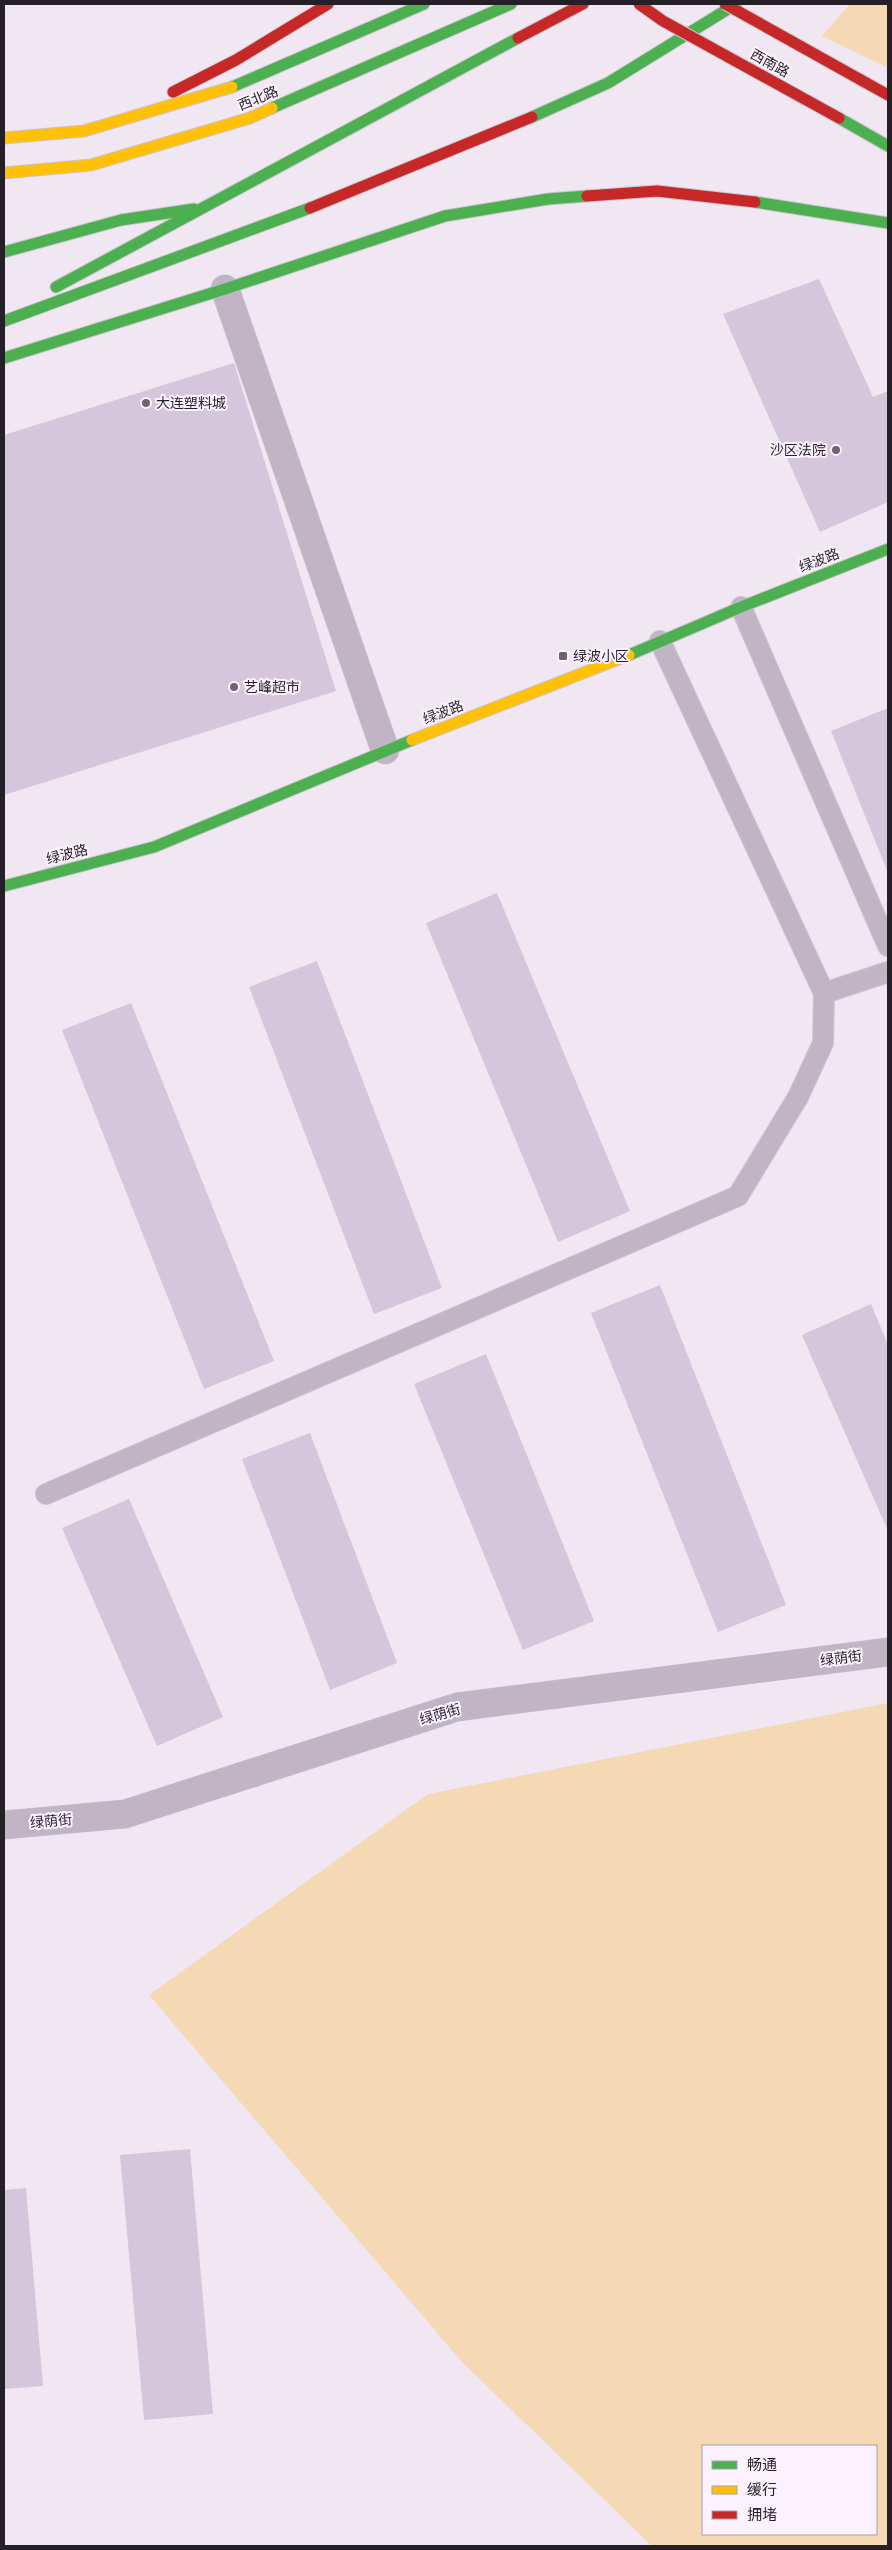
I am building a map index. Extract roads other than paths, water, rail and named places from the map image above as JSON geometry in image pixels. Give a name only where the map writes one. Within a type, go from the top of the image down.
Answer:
[{"type":"main road","points":[[122,120],[236,60],[328,4]]},
{"type":"main road","name":"西北路","points":[[4,138],[84,131],[238,86],[424,4]]},
{"type":"main road","name":"西北路","points":[[4,174],[91,165],[250,118],[511,4]]},
{"type":"main road","points":[[4,314],[207,208],[428,85],[582,4]]},
{"type":"main road","name":"西南路","points":[[639,4],[664,21],[888,146]]},
{"type":"main road","points":[[725,4],[888,95]]},
{"type":"main road","points":[[4,321],[279,220],[518,123],[608,83],[736,4]]},
{"type":"main road","points":[[4,358],[225,289],[445,216],[548,199],[657,191],[776,205],[888,223]]},
{"type":"main road","points":[[4,252],[105,222],[160,212],[207,208]]},
{"type":"main road","name":"绿波路","points":[[4,886],[154,847],[385,750],[584,674],[741,607],[888,549]]},
{"type":"street","points":[[225,289],[385,750]]},
{"type":"street","name":"绿荫街","points":[[4,1825],[125,1814],[457,1707],[888,1652]]},
{"type":"lane","points":[[741,607],[888,946]]},
{"type":"lane","points":[[46,1494],[738,1196],[798,1097],[823,1044],[824,993],[660,641]]},
{"type":"lane","points":[[824,993],[888,972]]},
{"type":"place","name":"大连塑料城","points":[[146,403]]},
{"type":"place","name":"沙区法院","points":[[836,450]]},
{"type":"place","name":"绿波小区","points":[[563,656]]},
{"type":"place","name":"艺峰超市","points":[[234,687]]}]
